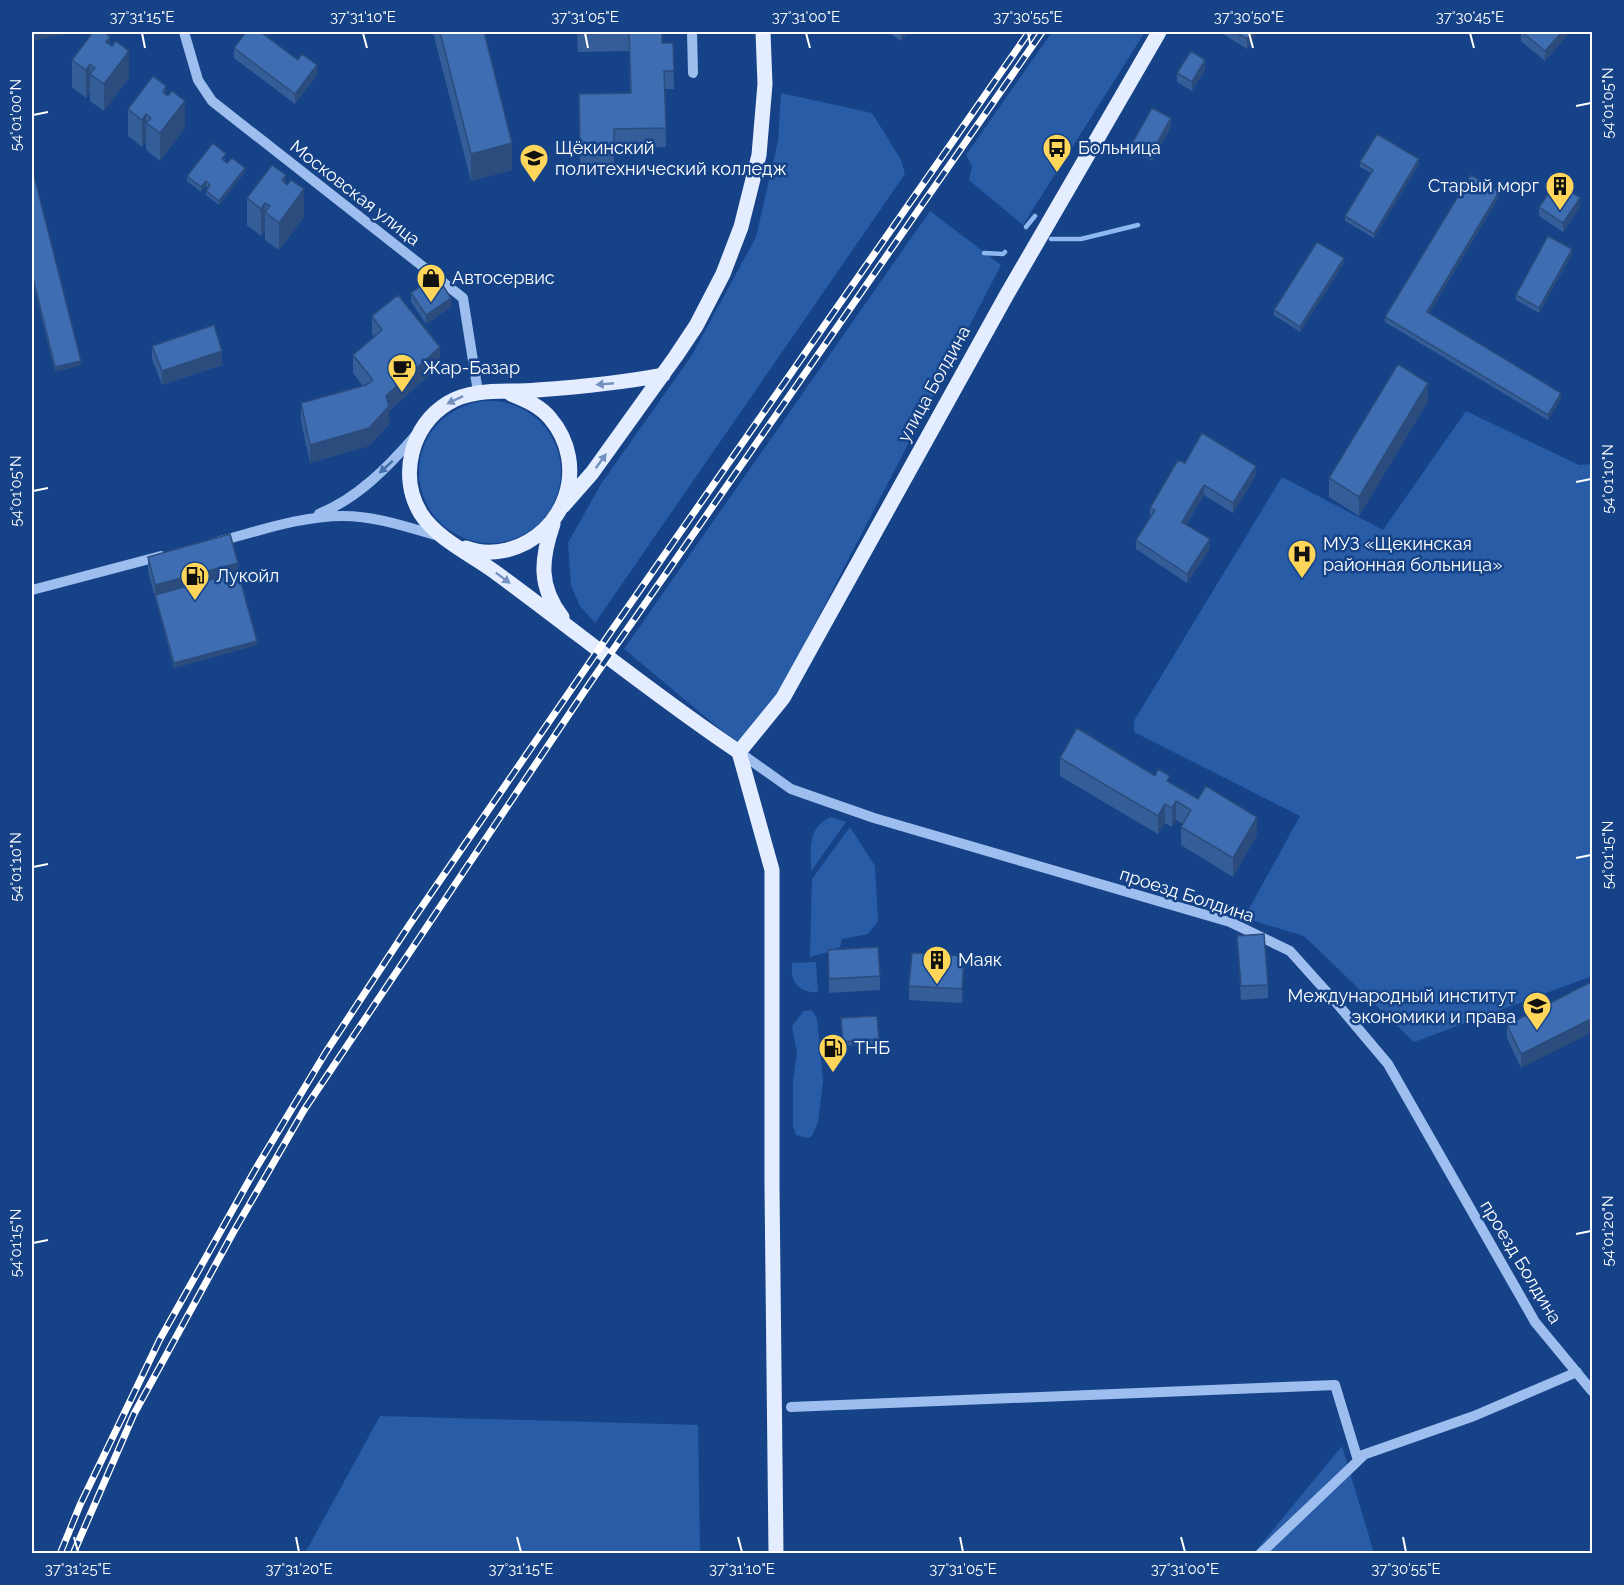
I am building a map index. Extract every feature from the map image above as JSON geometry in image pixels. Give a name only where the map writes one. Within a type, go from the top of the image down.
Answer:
[{"type":"main road","points":[[456,545],[470,550],[502,551],[517,548],[544,531],[592,473],[663,375],[701,316],[723,274],[741,227],[759,155],[765,84],[763,32]]},
{"type":"main road","name":"улица Болдина","points":[[740,753],[783,698],[1006,296],[1159,32]]},
{"type":"main road","points":[[663,375],[620,383],[533,391],[478,392],[462,396],[435,412],[425,424],[411,453],[410,484],[421,513],[442,537],[494,571],[694,722],[740,753],[772,870],[772,1186],[776,1554]]},
{"type":"main road","points":[[493,392],[509,394],[538,407],[559,430],[566,444],[570,476],[563,506]]},
{"type":"main road","points":[[555,519],[546,545],[543,564],[546,586],[552,604],[571,629]]},
{"type":"street","name":"Московская улица","points":[[184,32],[198,80],[212,102],[463,298],[478,392]]},
{"type":"street","points":[[692,32],[693,73]]},
{"type":"street","points":[[206,544],[307,519],[335,508],[356,494],[396,458],[425,424]]},
{"type":"street","points":[[307,519],[341,516],[365,518],[394,523],[442,537]]},
{"type":"street","points":[[32,590],[173,553]]},
{"type":"street","name":"проезд Болдина","points":[[740,753],[791,789],[874,818],[1230,922],[1290,951],[1388,1064],[1534,1322],[1593,1391]]},
{"type":"street","points":[[791,1407],[1335,1386],[1357,1458],[1474,1416],[1577,1372]]},
{"type":"street","points":[[1260,1554],[1364,1455]]},
{"type":"shaded area","points":[[1052,32],[1145,32],[1023,225],[969,180],[972,166],[966,155]]},
{"type":"shaded area","points":[[781,93],[872,113],[901,160],[905,174],[595,623],[580,606],[571,585],[568,543],[601,484],[692,355],[756,237],[778,141]]},
{"type":"shaded area","points":[[930,211],[1001,265],[778,695],[738,744],[624,649]]},
{"type":"shaded area","points":[[490,401],[517,407],[540,422],[555,445],[561,472],[555,499],[540,522],[517,537],[490,543],[463,537],[440,522],[425,499],[419,472],[425,445],[440,422],[463,407]]},
{"type":"shaded area","points":[[1466,411],[1579,465],[1592,464],[1592,976],[1414,1042],[1304,936],[1244,918],[1300,816],[1134,732],[1134,721],[1282,477],[1383,530]]},
{"type":"shaded area","points":[[831,817],[846,822],[811,871],[811,847],[814,833],[823,822]]},
{"type":"shaded area","points":[[850,827],[875,866],[878,921],[868,934],[842,939],[840,947],[810,957],[812,879]]},
{"type":"shaded area","points":[[816,962],[818,992],[803,990],[797,985],[792,975],[792,963]]},
{"type":"shaded area","points":[[812,1010],[817,1019],[823,1081],[818,1122],[812,1136],[808,1138],[796,1135],[793,1126],[793,1081],[797,1053],[792,1026],[804,1011]]},
{"type":"shaded area","points":[[380,1416],[698,1425],[700,1553],[305,1553]]},
{"type":"shaded area","points":[[1342,1446],[1374,1553],[1254,1553]]},
{"type":"building","points":[[93,32],[104,32],[110,37],[106,42],[112,46],[116,41],[129,51],[104,84],[90,74],[95,68],[90,64],[86,70],[72,60]]},
{"type":"building","points":[[246,32],[265,32],[263,34],[298,60],[302,54],[317,65],[295,94],[234,48]]},
{"type":"building","points":[[440,32],[484,32],[512,143],[471,154]]},
{"type":"building","points":[[578,32],[629,32],[578,34]]},
{"type":"building","points":[[629,32],[662,32],[662,43],[673,43],[674,71],[664,71],[666,128],[614,129],[614,150],[580,151],[579,94],[631,93]]},
{"type":"building","points":[[1235,32],[1252,32],[1247,39]]},
{"type":"building","points":[[1522,32],[1562,32],[1545,51]]},
{"type":"building","points":[[1191,51],[1205,60],[1192,82],[1177,73]]},
{"type":"building","points":[[153,76],[166,86],[163,92],[168,96],[172,91],[185,101],[160,133],[146,123],[151,118],[146,114],[142,120],[128,109]]},
{"type":"building","points":[[1152,108],[1171,118],[1152,152],[1133,142]]},
{"type":"building","points":[[1377,134],[1419,159],[1374,234],[1345,216],[1373,170],[1360,162]]},
{"type":"building","points":[[213,143],[226,154],[222,159],[227,163],[232,158],[245,168],[219,201],[206,191],[210,185],[206,181],[201,187],[187,176]]},
{"type":"building","points":[[272,165],[286,175],[282,180],[287,185],[291,180],[304,189],[279,223],[265,212],[270,206],[265,203],[261,209],[247,198]]},
{"type":"building","points":[[32,168],[81,361],[55,367],[32,274]]},
{"type":"building","points":[[1471,175],[1499,192],[1427,312],[1561,393],[1548,415],[1385,317]]},
{"type":"building","name":"Старый морг","points":[[1557,182],[1580,198],[1563,223],[1539,207]]},
{"type":"building","points":[[1548,236],[1572,249],[1539,308],[1516,295]]},
{"type":"building","points":[[1317,242],[1344,258],[1300,327],[1274,310]]},
{"type":"building","points":[[436,275],[451,298],[426,315],[411,293]]},
{"type":"building","points":[[398,295],[440,347],[386,396],[389,406],[369,428],[310,445],[301,403],[366,385],[373,380],[353,355],[382,330],[372,316]]},
{"type":"building","points":[[214,325],[222,351],[162,371],[152,346]]},
{"type":"building","points":[[1398,364],[1428,383],[1359,497],[1329,478]]},
{"type":"building","points":[[1202,433],[1256,466],[1233,503],[1204,485],[1182,522],[1210,539],[1187,574],[1136,540],[1155,510],[1150,508],[1178,460],[1185,463]]},
{"type":"building","points":[[230,534],[238,563],[155,585],[148,557]]},
{"type":"building","points":[[238,572],[257,641],[174,663],[155,595]]},
{"type":"building","points":[[1077,728],[1155,776],[1158,769],[1170,776],[1167,781],[1198,799],[1206,786],[1257,817],[1233,858],[1181,827],[1191,810],[1176,801],[1172,808],[1165,804],[1158,816],[1060,758]]},
{"type":"building","points":[[1264,934],[1268,985],[1241,986],[1237,936]]},
{"type":"building","points":[[878,947],[880,976],[829,979],[828,950]]},
{"type":"building","points":[[912,953],[964,956],[962,989],[909,986]]},
{"type":"building","points":[[1593,981],[1593,1018],[1521,1054],[1507,1025]]},
{"type":"building","points":[[877,1016],[879,1039],[843,1042],[841,1018]]},
{"type":"waterway","points":[[1026,227],[1035,216]]},
{"type":"waterway","points":[[1051,239],[1081,239],[1138,225]]},
{"type":"waterway","points":[[984,253],[1003,254],[1005,252]]},
{"type":"railway","points":[[60,1554],[80,1505],[160,1339],[255,1170],[326,1052],[410,924],[612,630],[1029,32]]},
{"type":"railway","points":[[73,1554],[134,1414],[234,1231],[304,1110],[590,683],[1042,32]]},
{"type":"place","name":"Больница","points":[[1057,174]]},
{"type":"place","name":"Щёкинский политехнический колледж","points":[[534,184]]},
{"type":"place","name":"Старый морг","points":[[1560,212]]},
{"type":"place","name":"Автосервис","points":[[431,304]]},
{"type":"place","name":"Жар-Базар","points":[[402,394]]},
{"type":"place","name":"МУЗ «Щекинская районная больница»","points":[[1302,580]]},
{"type":"place","name":"Лукойл","points":[[195,602]]},
{"type":"place","name":"Маяк","points":[[937,986]]},
{"type":"place","name":"Международный институт экономики и права","points":[[1537,1032]]},
{"type":"place","name":"ТНБ","points":[[833,1074]]}]
